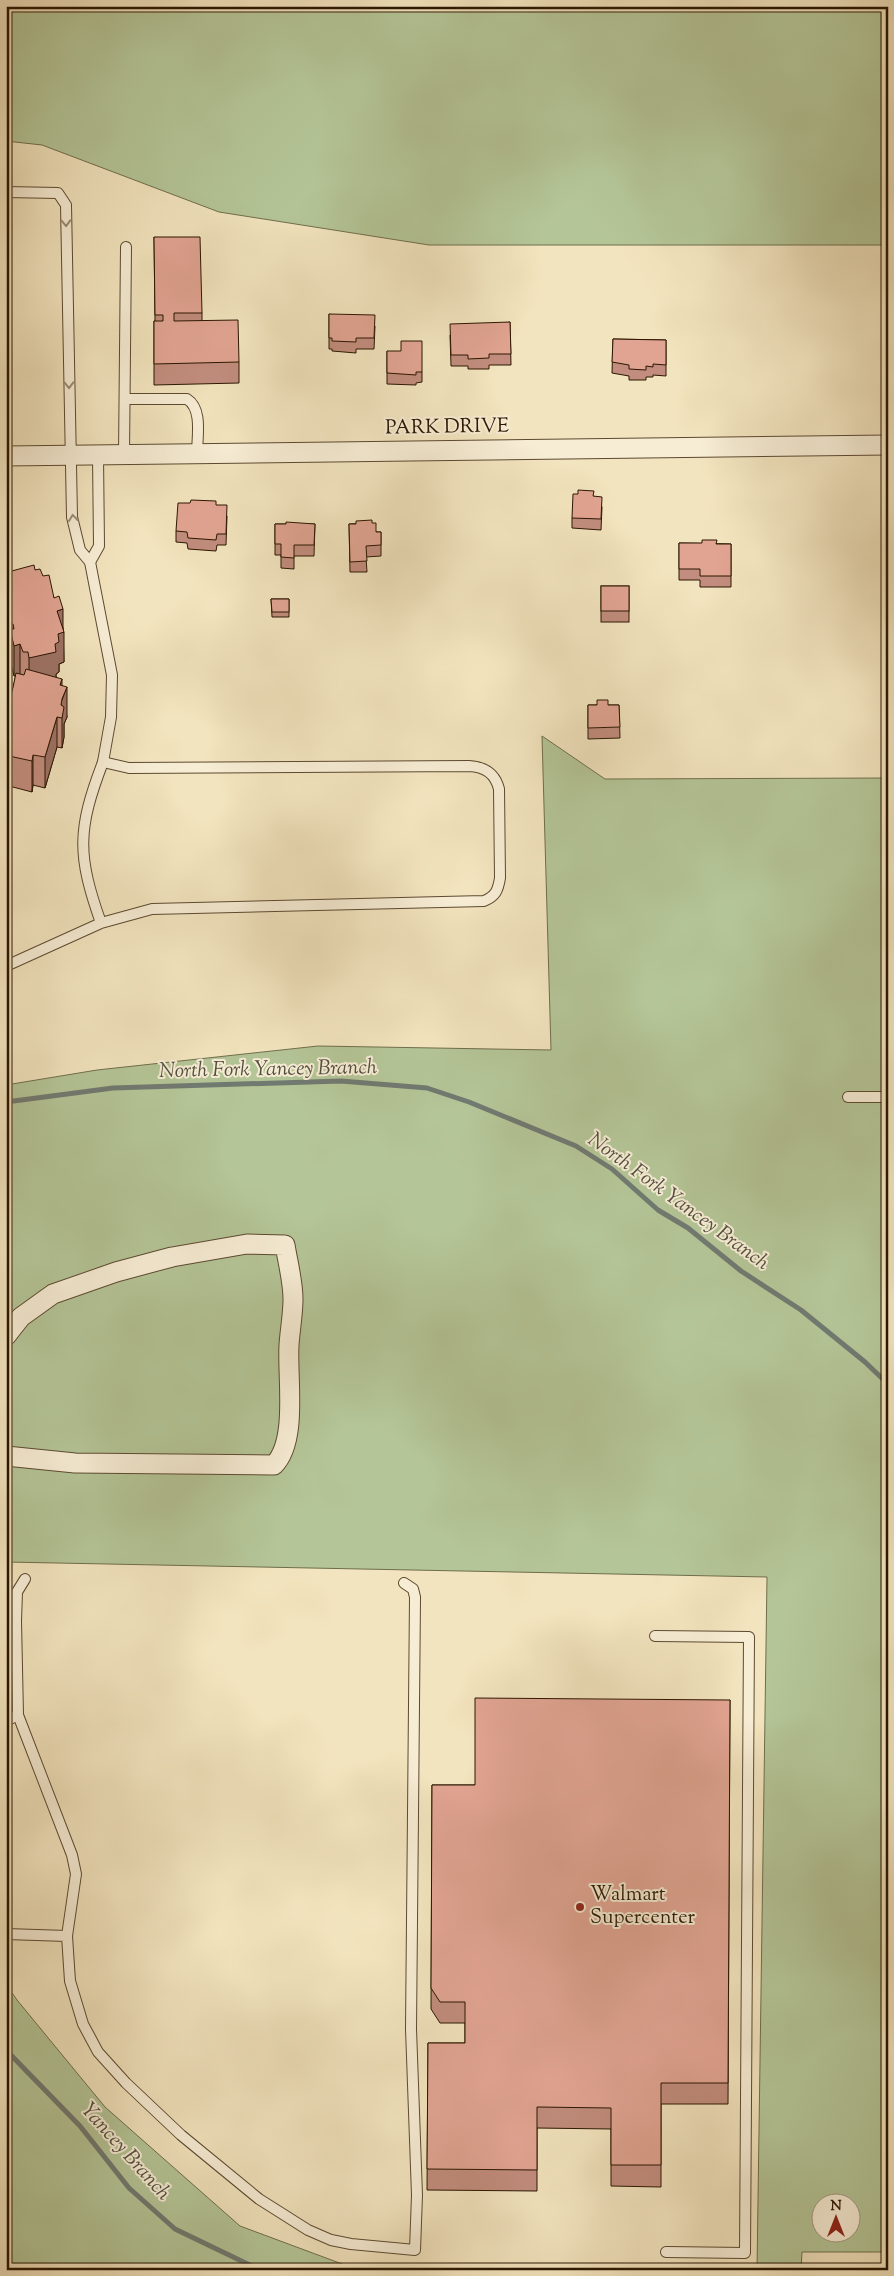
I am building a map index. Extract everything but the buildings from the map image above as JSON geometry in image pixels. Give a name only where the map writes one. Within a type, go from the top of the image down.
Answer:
[{"type":"street","name":"PARK DRIVE","points":[[6,456],[888,445]]},
{"type":"street","points":[[6,1336],[21,1317],[53,1294],[116,1272],[172,1257],[247,1244],[285,1246],[293,1298],[289,1346],[289,1419],[285,1447],[281,1458],[274,1465],[75,1463],[6,1456]]},
{"type":"lane","points":[[6,192],[58,193],[66,205],[72,517],[80,550],[90,562],[112,675],[111,717],[103,762],[89,803],[82,840],[85,875],[101,923]]},
{"type":"lane","points":[[124,455],[126,247]]},
{"type":"lane","points":[[125,399],[187,399],[192,403],[197,412],[197,454]]},
{"type":"lane","points":[[90,562],[99,546],[98,455]]},
{"type":"lane","points":[[6,966],[101,923],[152,909],[484,901],[493,898],[498,890],[500,864],[499,789],[497,780],[491,772],[481,767],[129,768],[103,762]]},
{"type":"lane","points":[[848,1097],[888,1097]]},
{"type":"lane","points":[[25,1579],[18,1592],[16,1621],[18,1715],[72,1855],[76,1874],[67,1936],[70,1981],[83,2024],[98,2052],[126,2083],[174,2129],[259,2199],[308,2230],[331,2240],[351,2244],[415,2250],[417,2195],[411,2029],[415,1596],[413,1589],[404,1583]]},
{"type":"lane","points":[[656,1636],[749,1637],[745,2253],[666,2252]]},
{"type":"lane","points":[[6,1712],[18,1715]]},
{"type":"lane","points":[[6,1721],[18,1715]]},
{"type":"lane","points":[[6,1934],[67,1936]]},
{"type":"green space","points":[[6,6],[888,6],[888,245],[429,245],[219,212],[42,145],[6,141]]},
{"type":"green space","points":[[542,736],[605,779],[888,778],[888,2252],[802,2252],[801,2270],[757,2270],[767,1577],[6,1562],[6,1085],[97,1070],[318,1046],[551,1050]]},
{"type":"green space","points":[[6,1984],[105,2107],[240,2226],[353,2268],[744,2270],[6,2270]]},
{"type":"waterway","name":"North Fork Yancey Branch","points":[[6,1102],[113,1088],[341,1081],[427,1088],[469,1102],[576,1146],[612,1169],[658,1210],[688,1228],[741,1271],[801,1310],[865,1362],[888,1384]]},
{"type":"waterway","name":"Yancey Branch","points":[[6,2050],[80,2126],[129,2188],[175,2229],[260,2270]]},
{"type":"place","name":"Walmart Supercenter","points":[[580,1907]]}]
